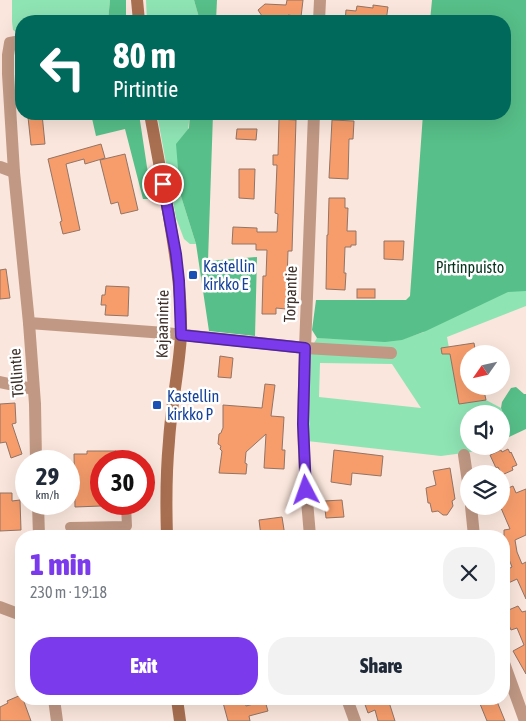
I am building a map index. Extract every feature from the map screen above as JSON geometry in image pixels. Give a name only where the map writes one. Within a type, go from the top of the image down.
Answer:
[{"type":"main road","points":[[138,0],[139,15]]},
{"type":"main road","name":"Kajaanintie","points":[[151,120],[176,254],[179,281],[181,335],[169,442],[167,530]]},
{"type":"main road","points":[[178,705],[180,721]]},
{"type":"street","points":[[319,15],[320,0]]},
{"type":"street","name":"Töllintie","points":[[15,44],[8,54],[8,74],[14,172],[35,404],[36,450]]},
{"type":"street","name":"Torpantie","points":[[309,530],[303,433],[314,120]]},
{"type":"street","points":[[0,167],[14,172]]},
{"type":"street","points":[[29,324],[155,332],[305,348],[391,353]]},
{"type":"street","points":[[0,382],[33,389]]},
{"type":"street","points":[[464,455],[465,465]]},
{"type":"street","points":[[38,515],[39,530]]},
{"type":"street","points":[[70,527],[127,526],[126,515]]},
{"type":"street","points":[[472,515],[473,530]]},
{"type":"street","points":[[0,607],[15,613]]},
{"type":"street","points":[[510,680],[525,721]]},
{"type":"street","points":[[55,705],[58,721]]},
{"type":"street","points":[[349,705],[355,721]]},
{"type":"green space","points":[[12,0],[110,0],[109,15],[15,15],[15,31],[13,30]]},
{"type":"green space","points":[[110,0],[126,0],[126,15],[109,15]]},
{"type":"green space","points":[[146,0],[194,0],[198,15],[147,15]]},
{"type":"green space","points":[[194,0],[217,0],[216,15],[198,15]]},
{"type":"green space","name":"Pirtinpuisto","points":[[432,0],[526,0],[526,291],[508,292],[426,331],[402,340],[385,342],[317,338],[312,330],[316,300],[406,300],[410,296],[423,120],[511,120],[511,15],[431,15]]},
{"type":"green space","points":[[526,0],[526,306],[447,337],[459,404],[486,400],[495,405],[460,405],[460,453],[441,456],[307,441],[307,355],[317,338],[400,340],[424,332],[411,302],[502,120],[511,120],[511,15]],"holes":[[[320,363],[392,364],[421,408],[319,397]]]},
{"type":"green space","points":[[92,120],[140,120],[153,195],[148,199],[143,199],[125,129],[96,136]]},
{"type":"green space","points":[[158,120],[189,120],[180,193],[196,244],[190,244],[184,239],[176,218]]},
{"type":"green space","points":[[190,120],[213,120],[208,261],[257,257],[255,336],[209,331],[196,244],[180,193],[176,144],[189,128]]},
{"type":"green space","points":[[516,387],[526,394],[526,429],[510,437],[510,405],[502,405],[506,395],[510,395],[511,388]]},
{"type":"building","points":[[287,0],[303,0],[301,15],[261,15],[258,10],[265,4],[286,5]]},
{"type":"building","points":[[373,5],[388,7],[387,15],[346,15],[346,10],[356,11],[357,6],[373,8]]},
{"type":"building","points":[[28,120],[43,120],[45,144],[31,145]]},
{"type":"building","points":[[279,120],[296,120],[292,251],[288,251],[286,309],[276,308],[276,314],[262,314],[263,276],[266,276],[267,250],[256,250],[256,244],[232,244],[233,227],[257,228],[257,232],[277,232],[278,214],[275,213],[277,165],[273,165],[273,155],[278,155]]},
{"type":"building","points":[[332,120],[354,121],[353,139],[349,139],[348,179],[329,178]]},
{"type":"building","points":[[237,129],[257,129],[256,140],[236,139]]},
{"type":"building","points":[[101,144],[105,158],[85,164],[84,159],[66,164],[80,230],[63,234],[60,222],[62,221],[48,159]]},
{"type":"building","points":[[125,154],[138,210],[121,214],[118,202],[111,204],[100,160]]},
{"type":"building","points":[[239,169],[255,169],[254,199],[239,198]]},
{"type":"building","points":[[329,198],[345,198],[345,208],[348,208],[347,231],[356,231],[356,245],[345,247],[345,290],[326,289]]},
{"type":"building","points":[[384,241],[404,241],[403,260],[384,259]]},
{"type":"building","points":[[6,269],[10,298],[0,299],[0,270]]},
{"type":"building","points":[[106,286],[129,287],[128,316],[105,315],[106,305],[101,305],[102,295],[105,295]]},
{"type":"building","points":[[357,289],[375,289],[375,298],[357,298]]},
{"type":"building","points":[[460,345],[460,395],[485,395],[486,400],[459,404],[450,354],[442,354],[441,348]]},
{"type":"building","points":[[220,356],[233,358],[231,378],[218,377]]},
{"type":"building","points":[[265,384],[275,385],[271,416],[284,417],[282,450],[285,450],[284,469],[264,468],[266,434],[246,452],[246,474],[219,473],[222,451],[220,449],[221,446],[218,444],[219,434],[223,428],[223,405],[262,408]]},
{"type":"building","points":[[15,403],[16,423],[12,424],[21,450],[15,450],[15,457],[11,458],[6,442],[0,443],[0,404]]},
{"type":"building","points":[[334,450],[383,456],[381,476],[352,473],[351,485],[331,482]]},
{"type":"building","points":[[87,451],[90,451],[90,506],[80,507],[80,454],[87,454]]},
{"type":"building","points":[[511,452],[517,465],[512,467],[513,470],[510,471],[510,465],[495,465],[490,455],[510,455]]},
{"type":"building","points":[[450,468],[455,499],[452,501],[453,506],[447,515],[443,515],[438,511],[432,512],[430,503],[428,503],[426,488],[436,485],[433,471]]},
{"type":"building","points":[[513,486],[516,493],[526,489],[526,535],[515,540],[522,564],[526,562],[526,599],[517,579],[510,582],[510,568],[512,567],[510,562],[510,530],[504,530],[510,529],[504,515],[510,515],[510,487]]},
{"type":"building","points":[[0,493],[12,493],[12,501],[15,501],[15,515],[20,515],[21,530],[0,531]]},
{"type":"building","points":[[342,500],[344,517],[326,518],[324,501]]},
{"type":"building","points":[[282,517],[284,530],[260,530],[259,520]]},
{"type":"building","points":[[518,606],[522,612],[526,611],[526,674],[513,651],[524,645],[517,628],[511,630],[510,628],[510,609]]},
{"type":"building","points":[[15,698],[15,705],[25,705],[31,721],[0,721],[0,707],[8,703],[7,701]]},
{"type":"building","points":[[224,705],[266,705],[268,711],[249,716],[250,721],[228,721]]},
{"type":"building","points":[[365,705],[390,705],[395,721],[378,721],[375,710],[368,713]]},
{"type":"building","points":[[480,705],[498,705],[505,721],[487,721]]},
{"type":"place","name":"Kastellin kirkko E","points":[[193,275]]},
{"type":"place","name":"Kastellin kirkko P","points":[[157,405]]},
{"type":"route","points":[[163,184],[176,254],[181,335],[305,348],[303,424],[306,490]]}]
